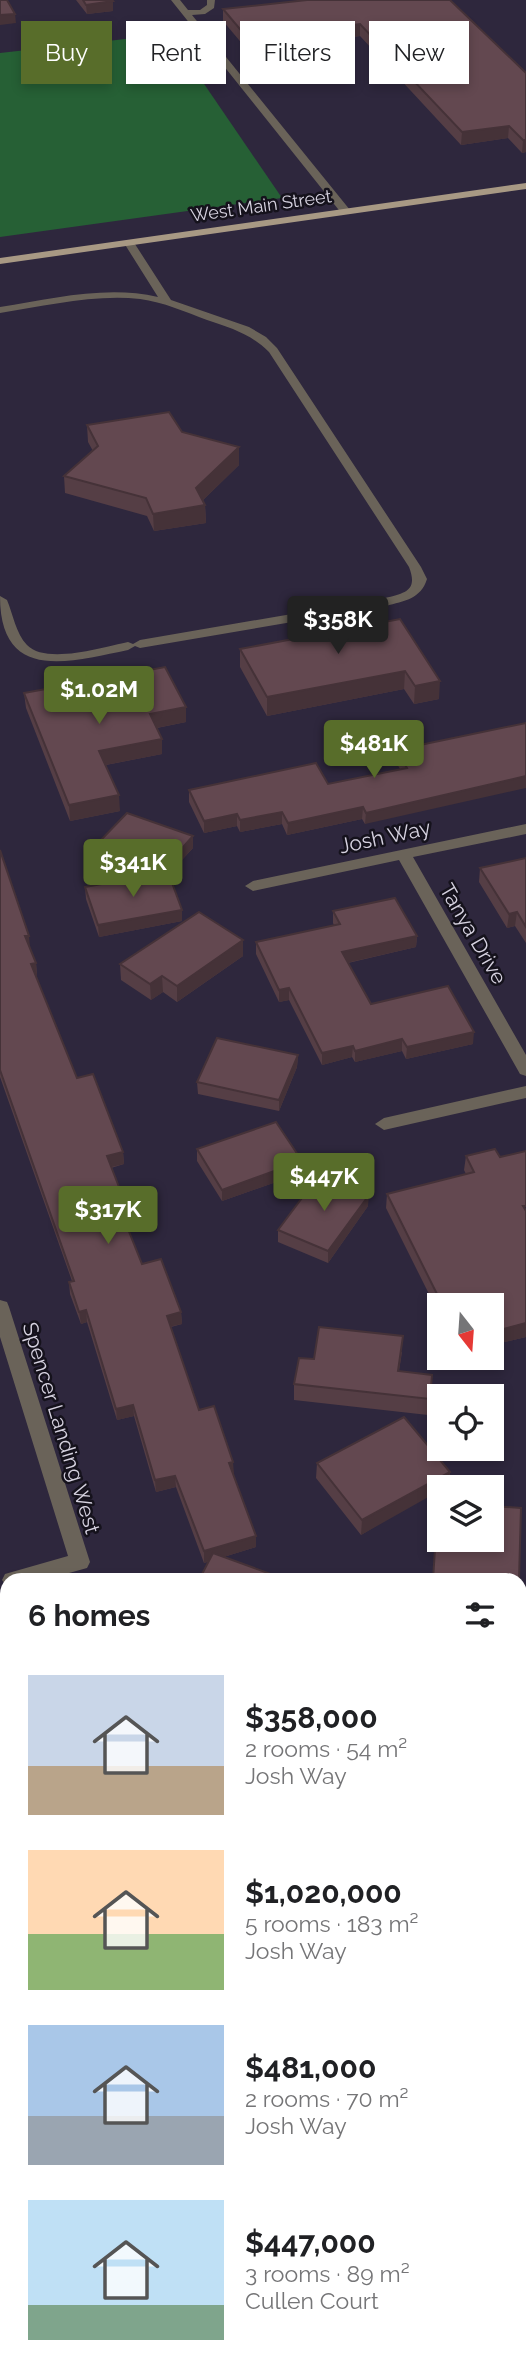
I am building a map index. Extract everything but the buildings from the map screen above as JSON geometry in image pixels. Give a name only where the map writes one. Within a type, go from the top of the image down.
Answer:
[{"type":"main road","name":"West Main Street","points":[[0,261],[526,186]]},
{"type":"street","points":[[175,0],[346,212]]},
{"type":"street","points":[[187,13],[202,12],[211,6],[211,0]]},
{"type":"street","points":[[129,243],[167,302]]},
{"type":"street","points":[[0,310],[97,295],[140,296],[167,302],[245,329],[262,339],[273,350],[415,567],[420,579],[417,589],[405,597],[386,602],[58,658],[38,658],[20,646],[0,600]]},
{"type":"street","name":"Josh Way","points":[[253,886],[526,829]]},
{"type":"street","name":"Tanya Drive","points":[[404,855],[526,1070]]},
{"type":"street","points":[[384,1124],[526,1092]]},
{"type":"street","name":"Spencer Landing West","points":[[0,1307],[80,1562],[38,1573]]},
{"type":"green space","points":[[126,39],[126,84],[204,84],[282,198],[0,237],[0,53],[21,51],[21,84],[112,84],[112,40]]}]
